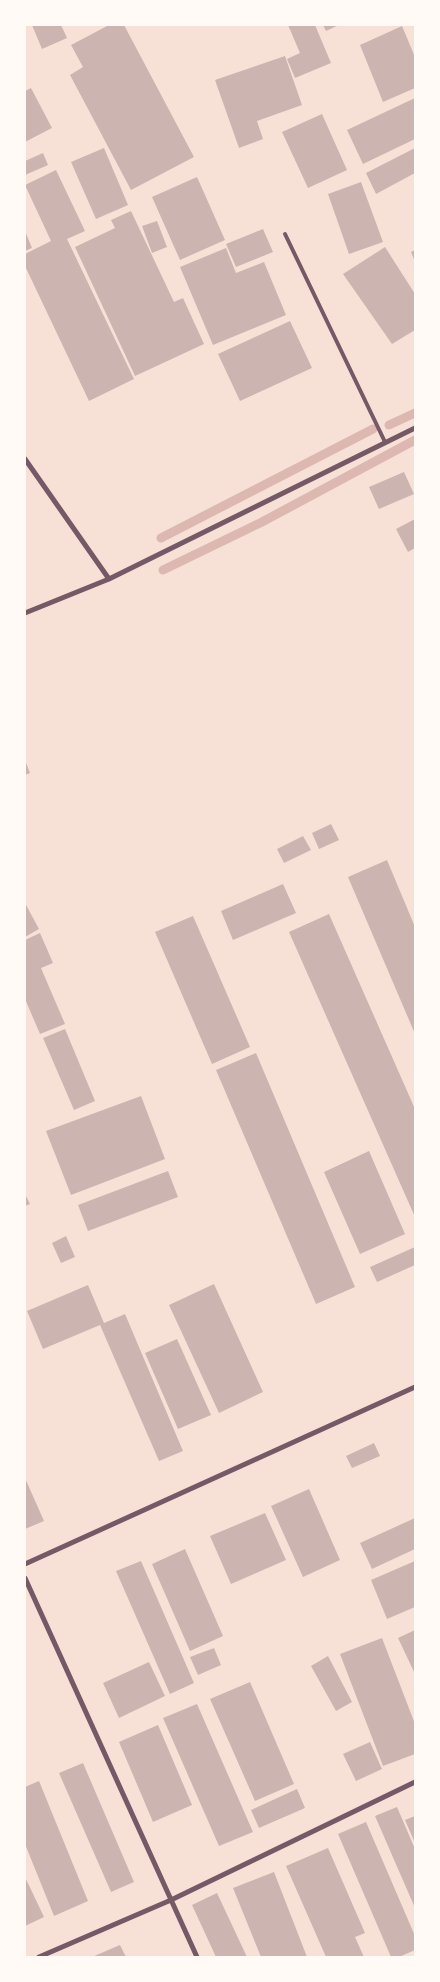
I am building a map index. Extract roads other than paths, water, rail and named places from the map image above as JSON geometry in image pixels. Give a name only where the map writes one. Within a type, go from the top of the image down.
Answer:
[{"type":"street","points":[[25,613],[109,578],[415,428]]},
{"type":"street","points":[[25,459],[109,578]]},
{"type":"street","points":[[25,1564],[415,1387]]},
{"type":"street","points":[[25,1578],[197,1957]]},
{"type":"street","points":[[39,1957],[171,1900],[415,1782]]},
{"type":"lane","points":[[285,234],[385,442]]},
{"type":"waterway","points":[[389,425],[415,413]]},
{"type":"waterway","points":[[161,538],[373,429]]},
{"type":"waterway","points":[[163,570],[262,522],[415,440]]}]
